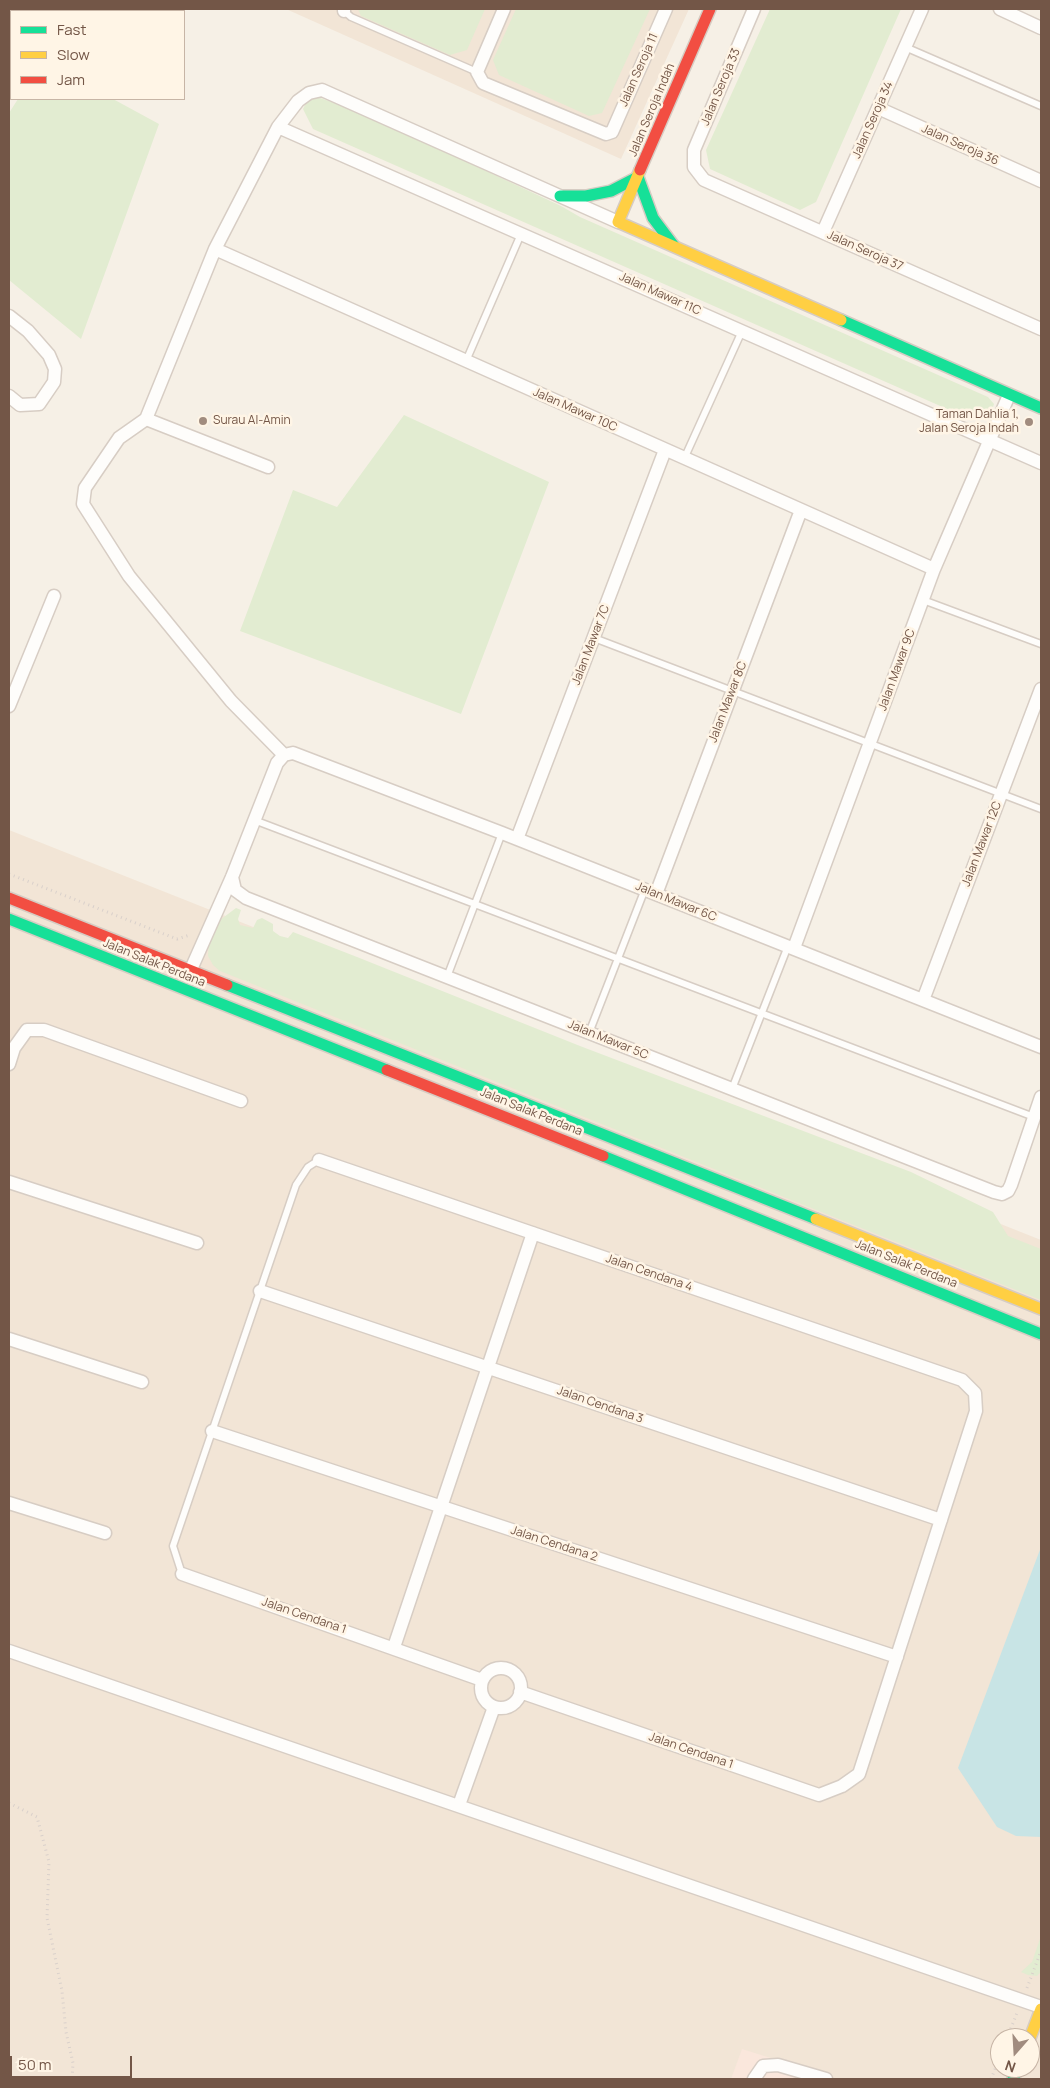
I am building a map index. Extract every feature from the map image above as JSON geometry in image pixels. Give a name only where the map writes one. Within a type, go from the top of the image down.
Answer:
[{"type":"street","points":[[477,72],[504,9]]},
{"type":"street","name":"Jalan Seroja 11","points":[[477,72],[483,83],[600,133],[612,132],[666,9]]},
{"type":"street","name":"Jalan Seroja Indah","points":[[618,222],[710,9]]},
{"type":"street","name":"Jalan Seroja 33","points":[[694,167],[694,150],[754,9]]},
{"type":"street","name":"Jalan Seroja 34","points":[[823,232],[922,9]]},
{"type":"street","points":[[1000,9],[1041,28]]},
{"type":"street","points":[[182,989],[232,877],[278,762],[284,755],[231,700],[129,576],[83,504],[84,488],[119,438],[146,419],[215,250],[278,127],[298,101],[309,93],[322,90],[1041,408]]},
{"type":"street","name":"Jalan Seroja 36","points":[[878,108],[1041,181]]},
{"type":"street","name":"Jalan Mawar 11C","points":[[278,127],[1041,463]]},
{"type":"street","name":"Jalan Seroja 37","points":[[694,167],[704,180],[1041,329]]},
{"type":"street","points":[[560,196],[586,196],[610,191],[638,177],[653,218],[675,247]]},
{"type":"street","name":"Jalan Mawar 10C","points":[[215,250],[934,569]]},
{"type":"street","points":[[9,316],[28,331],[49,355],[55,368],[54,382],[39,404],[20,405],[9,396]]},
{"type":"street","name":"Jalan Mawar 9C","points":[[791,947],[870,744],[934,569],[1010,395]]},
{"type":"street","points":[[146,419],[268,467]]},
{"type":"street","name":"Jalan Mawar 7C","points":[[518,839],[665,450]]},
{"type":"street","name":"Jalan Mawar 8C","points":[[650,892],[733,691],[801,510]]},
{"type":"street","points":[[9,706],[54,596]]},
{"type":"street","name":"Jalan Mawar 12C","points":[[923,1000],[1041,689]]},
{"type":"street","name":"Jalan Mawar 6C","points":[[284,755],[293,753],[309,758],[1041,1047]]},
{"type":"street","name":"Jalan Mawar 5C","points":[[232,877],[235,890],[246,898],[994,1192],[1002,1194],[1011,1185],[1034,1117]]},
{"type":"street","name":"Jalan Salak Perdana","points":[[9,898],[1041,1309]]},
{"type":"street","name":"Jalan Salak Perdana","points":[[9,919],[534,1128],[1041,1334]]},
{"type":"street","points":[[9,1064],[14,1048],[27,1030],[44,1030],[241,1101]]},
{"type":"street","points":[[1034,1117],[1041,1097]]},
{"type":"street","name":"Jalan Cendana 4","points":[[319,1160],[962,1380],[975,1392],[976,1411],[941,1520]]},
{"type":"street","points":[[9,1182],[197,1243]]},
{"type":"street","points":[[394,1647],[533,1233]]},
{"type":"street","name":"Jalan Cendana 3","points":[[260,1290],[941,1520]]},
{"type":"street","points":[[9,1339],[142,1382]]},
{"type":"street","name":"Jalan Cendana 2","points":[[212,1431],[897,1657]]},
{"type":"street","points":[[9,1503],[105,1534]]},
{"type":"street","points":[[897,1657],[941,1520]]},
{"type":"street","name":"Jalan Cendana 1","points":[[182,1574],[394,1647],[482,1680]]},
{"type":"street","points":[[9,1651],[459,1805],[1041,2008],[1034,2028]]},
{"type":"street","name":"Jalan Cendana 1","points":[[520,1692],[819,1795],[842,1786],[859,1774],[897,1657]]},
{"type":"street","points":[[504,1667],[519,1679],[520,1692],[513,1704],[501,1708],[494,1707],[488,1704],[481,1693],[482,1680],[491,1670],[504,1667]]},
{"type":"street","points":[[459,1805],[494,1707]]},
{"type":"street","points":[[754,2079],[763,2066],[778,2065],[826,2079]]},
{"type":"lane","points":[[344,10],[351,17],[477,72]]},
{"type":"lane","points":[[905,47],[1041,106]]},
{"type":"lane","points":[[466,361],[521,234]]},
{"type":"lane","points":[[684,458],[742,331]]},
{"type":"lane","points":[[923,600],[1041,644]]},
{"type":"lane","points":[[594,638],[1041,809]]},
{"type":"lane","points":[[254,820],[1034,1117]]},
{"type":"lane","points":[[447,977],[502,833]]},
{"type":"lane","points":[[589,1033],[618,958],[650,892]]},
{"type":"lane","points":[[732,1089],[791,947]]},
{"type":"lane","points":[[182,1574],[173,1546],[296,1185],[308,1167],[319,1160]]},
{"type":"path","points":[[9,874],[177,939],[209,929]]},
{"type":"path","points":[[9,1803],[37,1817],[50,1862],[47,1918],[62,1991],[66,2032],[72,2063],[72,2079]]},
{"type":"shaded area","points":[[286,9],[689,9],[621,159]]},
{"type":"shaded area","points":[[9,830],[1041,1240],[1041,2079],[9,2079]]},
{"type":"shaded area","points":[[742,2049],[837,2079],[731,2079]]},
{"type":"green space","points":[[358,9],[485,9],[467,50],[450,55],[361,16]]},
{"type":"green space","points":[[516,9],[650,9],[602,113],[589,116],[499,75],[493,60]]},
{"type":"green space","points":[[770,9],[901,9],[816,202],[800,210],[710,169],[706,150]]},
{"type":"green space","points":[[315,96],[367,115],[561,206],[580,217],[988,397],[994,404],[990,416],[972,420],[313,129],[303,109],[307,101]]},
{"type":"green space","points":[[17,100],[115,100],[159,124],[81,339],[9,280],[9,113]]},
{"type":"green space","points":[[404,415],[549,482],[461,714],[240,631],[293,490],[337,507]]},
{"type":"green space","points":[[236,908],[241,910],[238,919],[240,925],[253,928],[257,920],[262,918],[273,924],[273,931],[280,936],[288,938],[293,932],[580,1046],[911,1172],[993,1212],[1008,1236],[1041,1249],[1041,1300],[220,971],[213,965],[208,956],[209,939],[220,920]]},
{"type":"green space","points":[[1041,1936],[1041,1972],[1037,1976],[1021,1972],[1032,1962]]},
{"type":"water","points":[[1041,1547],[1041,1837],[1016,1836],[997,1827],[958,1768]]},
{"type":"traffic: fast","points":[[560,196],[586,196],[611,191],[638,177],[653,218],[674,246]]},
{"type":"traffic: fast","points":[[841,320],[1041,408]]},
{"type":"traffic: fast","points":[[9,919],[387,1070]]},
{"type":"traffic: fast","points":[[227,985],[816,1219]]},
{"type":"traffic: fast","points":[[603,1156],[1041,1334]]},
{"type":"traffic: slow","points":[[640,170],[618,222],[841,320]]},
{"type":"traffic: slow","points":[[816,1219],[1041,1309]]},
{"type":"traffic: slow","points":[[1034,2028],[1041,2009]]},
{"type":"traffic: jam","points":[[640,170],[710,9]]},
{"type":"traffic: jam","points":[[9,898],[227,985]]},
{"type":"traffic: jam","points":[[387,1070],[603,1156]]},
{"type":"place","name":"Surau Al-Amin","points":[[203,421]]},
{"type":"place","name":"Taman Dahlia 1, Jalan Seroja Indah","points":[[1029,422]]}]
